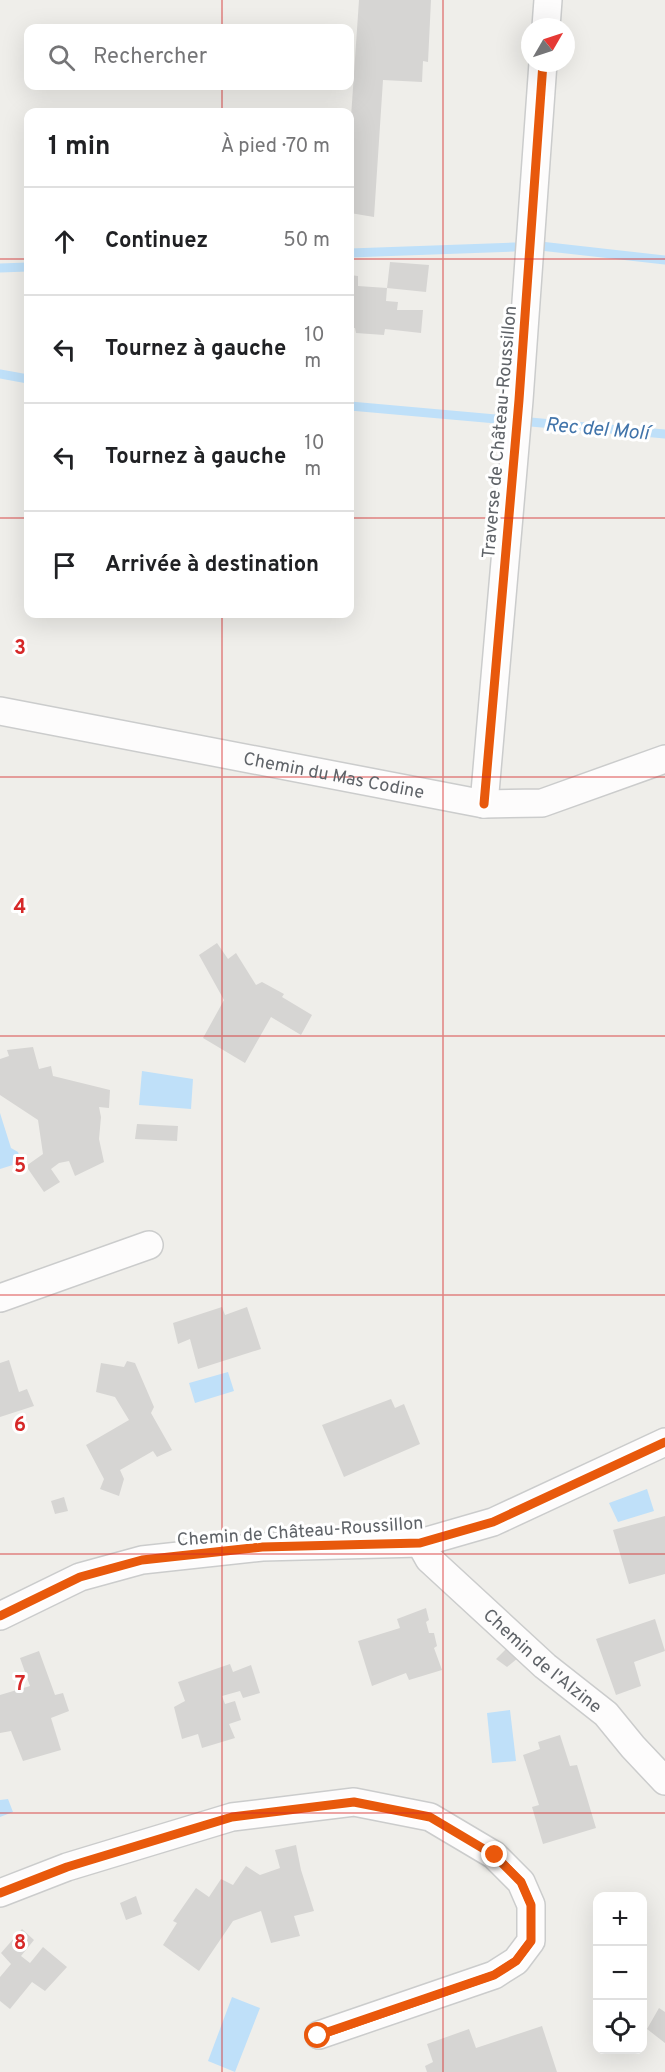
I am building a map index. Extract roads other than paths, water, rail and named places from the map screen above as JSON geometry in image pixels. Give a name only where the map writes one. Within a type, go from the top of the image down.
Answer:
[{"type":"street","points":[[547,18],[548,0]]},
{"type":"street","name":"Traverse de Château-Roussillon","points":[[484,804],[519,400],[542,72]]},
{"type":"street","name":"Chemin du Mas Codine","points":[[0,711],[484,804],[542,803],[665,759]]},
{"type":"street","points":[[0,1298],[149,1245]]},
{"type":"street","name":"Chemin de Château-Roussillon","points":[[0,1616],[80,1577],[142,1560],[262,1547],[420,1543],[493,1522],[665,1442]]},
{"type":"street","name":"Chemin de l'Alzine","points":[[420,1543],[429,1559],[545,1666],[606,1714],[665,1781]]},
{"type":"street","points":[[0,1893],[67,1867],[232,1817],[354,1802],[430,1817],[495,1855],[521,1882],[531,1905],[531,1941],[516,1961],[494,1975],[318,2036]]},
{"type":"water","points":[[142,1071],[193,1079],[191,1109],[139,1105]]},
{"type":"water","points":[[0,1113],[11,1148],[18,1152],[20,1158],[16,1164],[0,1169]]},
{"type":"water","points":[[228,1372],[234,1391],[195,1403],[189,1383]]},
{"type":"water","points":[[647,1489],[654,1511],[618,1522],[609,1503]]},
{"type":"water","points":[[510,1710],[516,1761],[492,1763],[487,1713]]},
{"type":"water","points":[[8,1799],[13,1812],[0,1817],[0,1800]]},
{"type":"water","points":[[232,1997],[260,2008],[235,2072],[208,2061]]},
{"type":"waterway","points":[[540,246],[665,260]]},
{"type":"waterway","points":[[354,253],[514,247]]},
{"type":"waterway","points":[[0,268],[24,267]]},
{"type":"waterway","name":"Rec del Molí","points":[[0,374],[24,378]]},
{"type":"waterway","name":"Rec del Molí","points":[[354,406],[665,434]]}]
